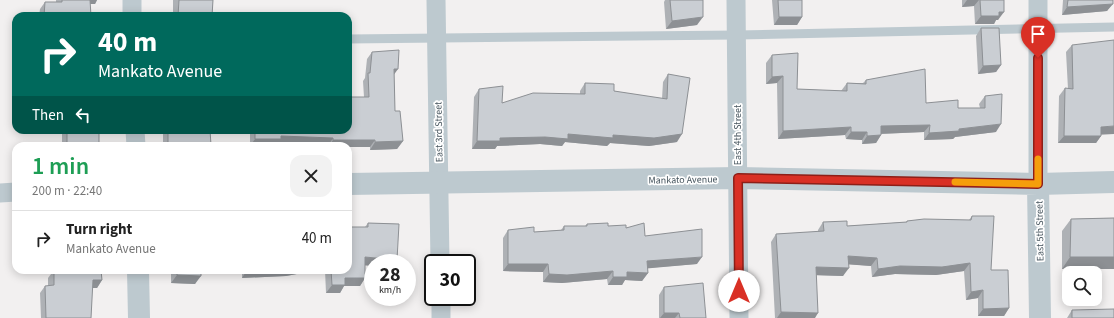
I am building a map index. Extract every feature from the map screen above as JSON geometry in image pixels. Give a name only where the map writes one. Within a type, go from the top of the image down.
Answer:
[{"type":"street","points":[[132,0],[132,12]]},
{"type":"street","name":"East 3rd Street","points":[[436,0],[440,254]]},
{"type":"street","name":"East 4th Street","points":[[736,0],[739,318]]},
{"type":"street","name":"East 5th Street","points":[[1038,0],[1040,318]]},
{"type":"street","name":"Mankato Avenue","points":[[352,184],[738,178],[1038,184],[1114,182]]},
{"type":"street","points":[[0,193],[12,192]]},
{"type":"street","points":[[138,274],[139,318]]},
{"type":"street","points":[[440,306],[441,318]]},
{"type":"lane","points":[[352,39],[737,35],[1114,27]]},
{"type":"building","points":[[62,0],[90,0],[91,12],[44,12],[45,2],[62,2]]},
{"type":"building","points":[[179,0],[213,0],[212,12],[178,12]]},
{"type":"building","points":[[670,0],[703,0],[703,17],[672,21]]},
{"type":"building","points":[[778,0],[802,0],[802,17],[779,17]]},
{"type":"building","points":[[980,0],[1004,0],[1004,12],[999,12],[999,16],[981,16]]},
{"type":"building","points":[[1068,0],[1113,0],[1113,4],[1067,7]]},
{"type":"building","points":[[981,28],[999,28],[1001,65],[983,66]]},
{"type":"building","points":[[1114,40],[1114,126],[1101,127],[1101,136],[1064,136],[1065,88],[1073,89],[1072,45]]},
{"type":"building","points":[[399,50],[398,69],[394,69],[395,111],[400,111],[403,141],[375,142],[375,140],[333,140],[333,138],[281,136],[281,139],[255,139],[255,134],[352,134],[352,97],[369,97],[368,73],[370,73],[372,52]]},
{"type":"building","points":[[798,53],[797,89],[847,91],[847,83],[866,84],[866,80],[925,69],[926,103],[958,100],[958,108],[985,108],[985,96],[1002,94],[1001,124],[959,129],[959,131],[929,133],[930,125],[881,126],[881,135],[867,136],[867,132],[851,132],[851,127],[783,131],[783,76],[772,77],[772,55]]},
{"type":"building","points":[[668,74],[690,78],[682,134],[654,138],[613,135],[613,138],[568,134],[568,139],[545,137],[500,138],[500,141],[477,141],[479,89],[503,86],[502,103],[533,93],[585,94],[585,83],[614,84],[614,91],[667,99]]},
{"type":"building","points":[[67,134],[99,134],[99,142],[67,142]]},
{"type":"building","points":[[168,134],[210,134],[211,142],[168,142]]},
{"type":"building","points":[[972,216],[994,216],[991,270],[1008,270],[1009,308],[983,309],[983,290],[971,292],[970,263],[942,267],[900,266],[878,269],[877,258],[848,256],[849,268],[816,267],[818,313],[781,312],[776,234],[824,231],[823,222],[847,221],[847,226],[907,222],[924,219],[971,220]]},
{"type":"building","points":[[1114,218],[1114,257],[1070,257],[1071,219]]},
{"type":"building","points":[[368,223],[399,224],[397,254],[364,254],[364,278],[345,278],[345,285],[332,285],[331,274],[352,274],[352,227],[368,227]]},
{"type":"building","points":[[608,223],[608,226],[626,225],[626,228],[644,223],[645,236],[702,229],[702,257],[647,261],[648,273],[627,272],[627,277],[613,277],[613,271],[567,275],[549,274],[548,264],[508,264],[508,230],[534,227],[534,232],[564,230],[564,226],[587,226],[587,224]]},
{"type":"building","points":[[54,274],[101,274],[102,280],[93,280],[91,318],[46,318],[45,286],[54,285]]},
{"type":"building","points":[[201,274],[201,276],[177,275]]},
{"type":"building","points":[[703,283],[706,318],[680,318],[679,313],[664,313],[664,287]]},
{"type":"building","points":[[1114,309],[1114,318],[1072,318],[1072,310]]},
{"type":"slow traffic","points":[[955,182],[1038,184],[1038,159]]},
{"type":"route","points":[[739,291],[738,178],[1038,184],[1038,58]]}]
